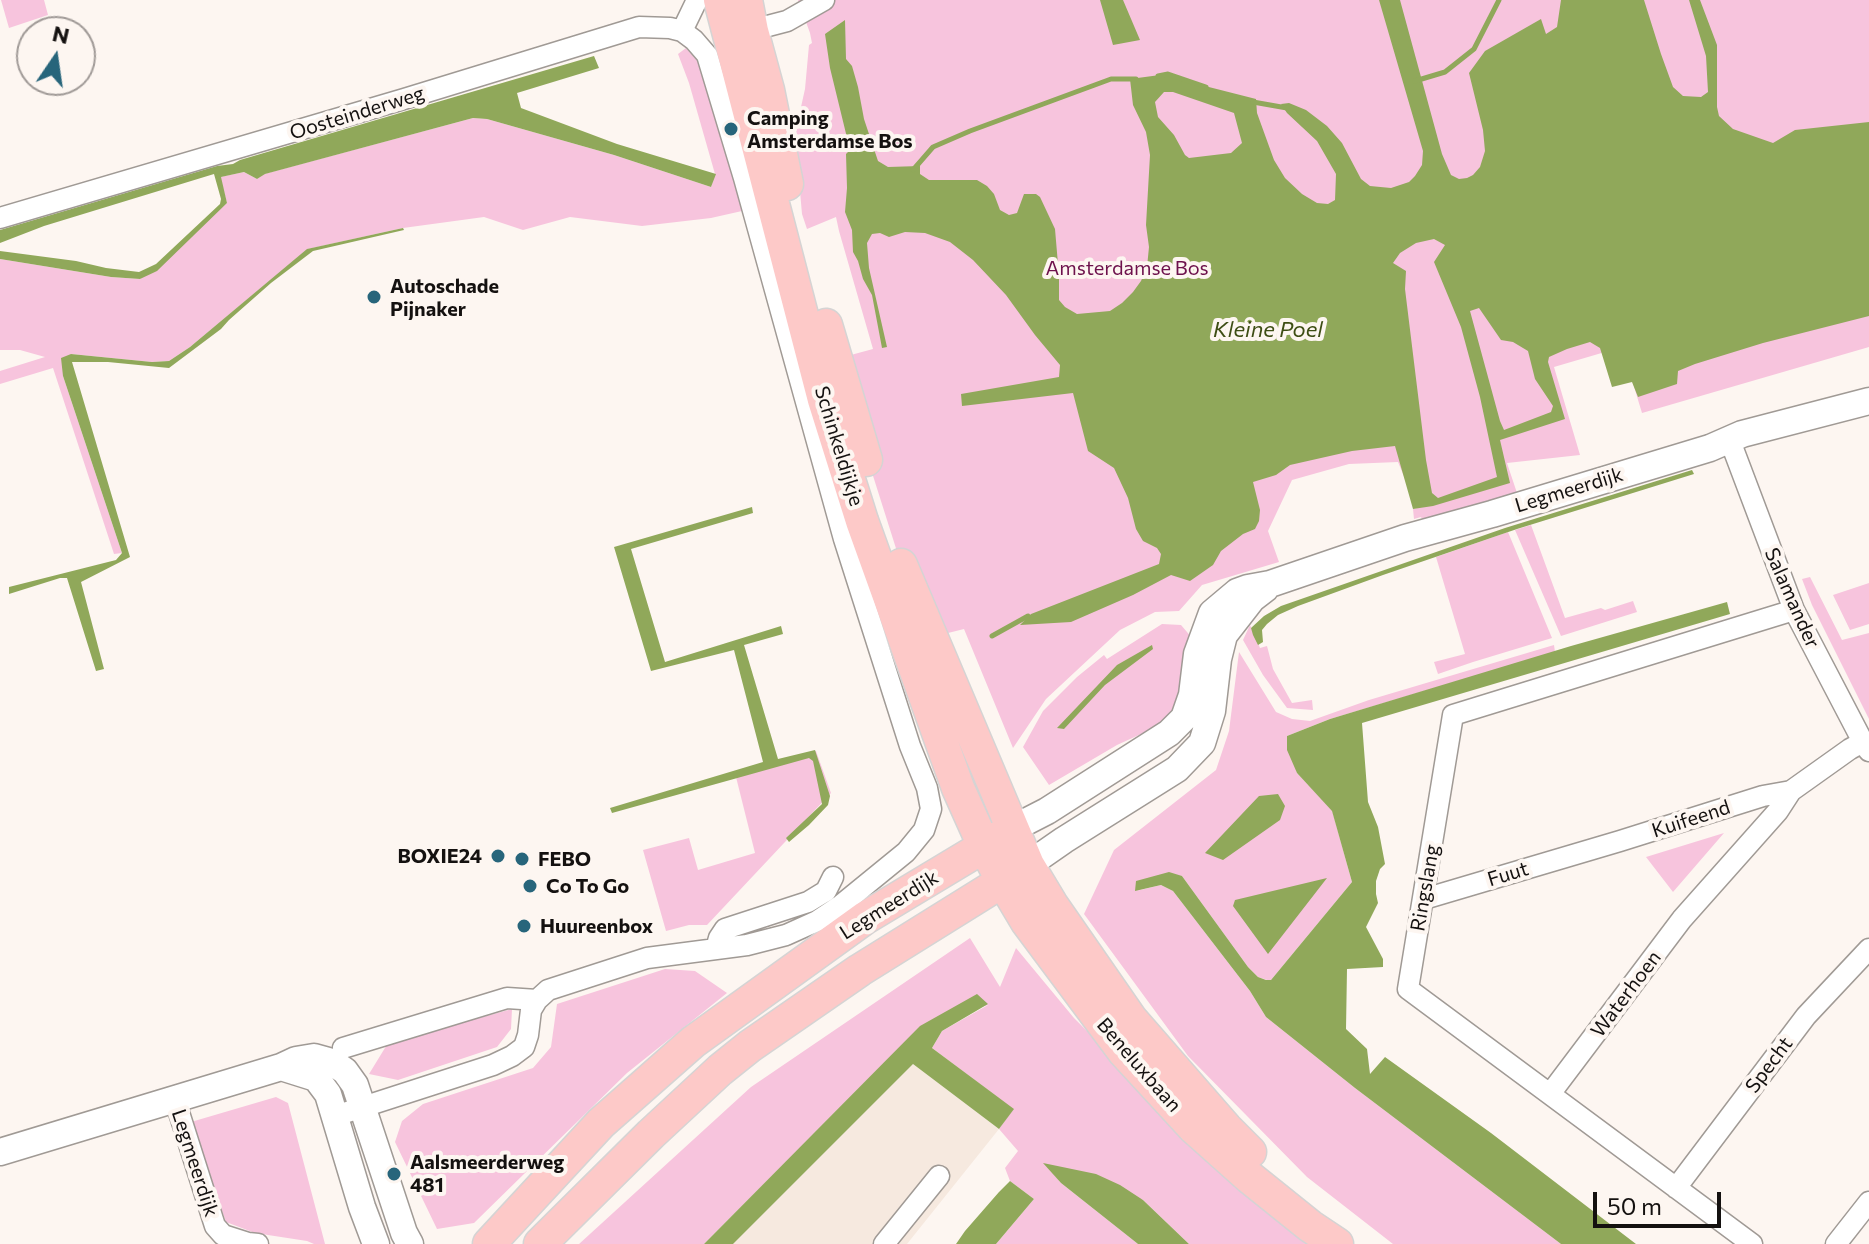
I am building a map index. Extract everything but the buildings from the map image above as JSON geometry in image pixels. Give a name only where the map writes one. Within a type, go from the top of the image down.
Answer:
[{"type":"main road","points":[[720,0],[734,30]]},
{"type":"main road","name":"Schinkeldijkje","points":[[734,30],[768,90],[791,202],[882,516],[913,597],[1012,829]]},
{"type":"main road","name":"Schinkeldijkje","points":[[734,30],[751,124],[824,400],[862,521],[960,792],[984,846]]},
{"type":"main road","name":"Legmeerdijk","points":[[489,1244],[601,1123],[693,1042],[857,924],[1012,829]]},
{"type":"main road","name":"Beneluxbaan","points":[[1012,829],[1015,872],[1027,922],[1124,1052],[1193,1127],[1249,1177],[1337,1244]]},
{"type":"main road","name":"Beneluxbaan","points":[[984,846],[1015,872]]},
{"type":"main road","name":"Legmeerdijk","points":[[540,1244],[651,1134],[750,1046],[860,970],[1015,872]]},
{"type":"street","points":[[697,0],[682,31],[694,40],[787,21],[824,0]]},
{"type":"street","name":"Oosteinderweg","points":[[0,218],[639,27],[682,31]]},
{"type":"street","name":"Schinkeldijkje","points":[[716,949],[786,935],[817,921],[906,852],[924,830],[931,809],[927,788],[906,733],[844,539],[748,193],[734,30]]},
{"type":"street","name":"Legmeerdijk","points":[[1012,829],[1077,793],[1169,733],[1184,718],[1192,695],[1197,654],[1212,613],[1237,592],[1270,584],[1405,538],[1696,452],[1729,438],[1869,401]]},
{"type":"street","name":"Salamander","points":[[1729,438],[1794,610],[1866,747]]},
{"type":"street","name":"Legmeerdijk","points":[[1015,872],[1177,769],[1202,743],[1212,711],[1224,635],[1252,599],[1270,584]]},
{"type":"street","name":"Ringslang","points":[[1752,1244],[1408,989],[1453,715],[1794,610]]},
{"type":"street","name":"Kuifeend","points":[[1704,896],[1778,811],[1791,791],[1850,749],[1866,747]]},
{"type":"street","name":"Kuifeend","points":[[1591,849],[1763,796],[1791,791]]},
{"type":"street","name":"Fuut","points":[[1424,899],[1591,849]]},
{"type":"street","points":[[335,1116],[493,1065],[512,1056],[524,1047],[531,1010],[548,990],[647,958],[716,949],[725,929],[808,902],[826,891],[833,877]]},
{"type":"street","name":"Waterhoen","points":[[1550,1094],[1682,919],[1704,896]]},
{"type":"street","name":"Specht","points":[[1676,1188],[1806,1016],[1869,949]]},
{"type":"street","points":[[343,1048],[507,998],[537,1000]]},
{"type":"street","points":[[0,1152],[314,1057],[332,1062],[345,1071],[355,1085],[410,1244]]},
{"type":"street","points":[[281,1067],[316,1078],[328,1094],[376,1244]]},
{"type":"street","name":"Legmeerdijk","points":[[175,1100],[215,1226],[223,1235],[258,1244]]},
{"type":"street","points":[[884,1244],[939,1176]]},
{"type":"street","points":[[1836,1244],[1869,1202]]},
{"type":"shaded area","points":[[913,1064],[999,1129],[907,1244],[733,1244]]},
{"type":"green space","points":[[1,0],[44,0],[48,15],[16,16],[16,26],[9,28]]},
{"type":"green space","name":"Amsterdamse Bos","points":[[798,0],[1869,0],[1869,347],[1642,413],[1622,347],[1554,367],[1580,455],[1507,463],[1517,493],[1422,519],[1414,519],[1413,509],[1417,508],[1398,462],[1349,464],[1292,480],[1268,531],[1279,562],[1202,585],[1179,611],[1155,612],[1120,630],[1046,699],[1013,748],[964,629],[936,636],[919,621],[836,359],[873,349],[836,217],[807,229],[802,214],[793,143],[805,89],[809,45],[812,43]]},
{"type":"green space","points":[[686,48],[701,65],[740,185],[742,211],[642,226],[570,217],[523,230],[484,217],[403,228],[308,249],[169,361],[71,354],[63,376],[122,553],[114,554],[53,368],[0,384],[0,371],[45,357],[20,350],[0,350],[0,259],[140,279],[227,203],[220,177],[244,172],[257,179],[264,174],[473,118],[487,119],[614,155],[711,187],[715,174],[678,54]]},
{"type":"green space","points":[[1531,525],[1565,618],[1633,601],[1637,612],[1561,636],[1515,530]]},
{"type":"green space","points":[[1508,532],[1552,638],[1438,674],[1434,662],[1465,654],[1436,557]]},
{"type":"green space","points":[[1810,577],[1842,640],[1869,633],[1869,719],[1812,605],[1802,579]]},
{"type":"green space","points":[[1869,583],[1869,624],[1850,630],[1833,595]]},
{"type":"green space","points":[[1162,624],[1181,625],[1193,639],[1184,697],[1163,724],[1117,745],[1049,785],[1023,747],[1043,711],[1104,655],[1107,659]]},
{"type":"green space","points":[[1250,625],[1260,648],[1267,646],[1273,669],[1292,703],[1312,700],[1313,710],[1287,708],[1243,640]]},
{"type":"green space","points":[[1554,645],[1555,652],[1330,719],[1287,736],[1297,773],[1332,810],[1352,882],[1271,980],[1258,977],[1248,967],[1182,876],[1136,891],[1161,885],[1173,891],[1250,991],[1266,1017],[1561,1244],[1393,1244],[1307,1177],[1188,1056],[1084,914],[1114,850],[1216,770],[1229,731],[1239,652],[1276,712],[1292,719],[1310,721],[1369,700]]},
{"type":"green space","points":[[816,751],[831,793],[707,925],[689,925],[666,931],[643,850],[689,838],[698,870],[755,853],[735,773]]},
{"type":"green space","points":[[1724,833],[1673,892],[1646,857]]},
{"type":"green space","points":[[970,938],[1000,987],[1016,948],[1074,1018],[1226,1170],[1322,1244],[1189,1244],[1143,1200],[1045,1164],[1061,1183],[1138,1244],[996,1244],[1034,1199],[1010,1181],[1005,1168],[1018,1151],[999,1129],[1013,1109],[932,1048],[942,1031],[988,1005],[920,1027],[704,1244],[579,1244],[751,1087]]},
{"type":"green space","points":[[665,969],[695,971],[727,993],[627,1073],[474,1223],[437,1229],[395,1142],[402,1121],[423,1104],[533,1068],[551,1047],[557,1004]]},
{"type":"green space","points":[[512,1009],[511,1029],[497,1047],[398,1080],[369,1074],[388,1043]]},
{"type":"green space","points":[[276,1097],[288,1103],[325,1244],[255,1233],[226,1222],[191,1122]]},
{"type":"water","points":[[1100,0],[1123,0],[1140,40],[1113,45]]},
{"type":"water","name":"Kleine Poel","points":[[1379,0],[1400,0],[1442,154],[1451,175],[1459,179],[1473,175],[1480,167],[1485,151],[1469,73],[1485,51],[1541,19],[1546,34],[1557,27],[1561,0],[1644,0],[1673,87],[1683,96],[1701,97],[1708,92],[1706,56],[1689,0],[1700,0],[1717,45],[1719,116],[1733,129],[1773,143],[1795,130],[1869,122],[1869,316],[1695,364],[1678,371],[1677,384],[1638,397],[1632,382],[1612,387],[1600,348],[1590,342],[1567,349],[1549,357],[1548,362],[1565,419],[1500,440],[1510,483],[1413,509],[1395,446],[1352,451],[1290,465],[1276,475],[1253,482],[1260,510],[1255,529],[1221,551],[1213,565],[1190,581],[1171,575],[1071,622],[1020,625],[1031,614],[1159,564],[1161,554],[1157,548],[1143,541],[1136,529],[1128,498],[1114,468],[1088,451],[1073,393],[962,406],[961,394],[1059,377],[1060,365],[1006,295],[973,260],[950,242],[925,233],[905,232],[889,237],[872,234],[867,243],[869,268],[887,347],[882,348],[872,295],[853,252],[852,230],[845,212],[846,154],[850,150],[825,34],[845,20],[846,59],[852,66],[864,119],[878,161],[888,167],[920,166],[920,174],[929,180],[977,180],[987,186],[1000,210],[1009,215],[1017,213],[1024,194],[1040,197],[1055,229],[1059,300],[1077,314],[1110,311],[1122,303],[1141,281],[1147,267],[1150,155],[1146,132],[1133,105],[1130,79],[1175,76],[1256,99],[1257,113],[1274,160],[1285,178],[1317,203],[1328,204],[1335,200],[1336,174],[1317,141],[1281,104],[1289,103],[1306,110],[1327,126],[1342,143],[1361,179],[1370,186],[1391,188],[1409,182],[1422,165],[1423,151]],"holes":[[[1164,92],[1173,92],[1234,113],[1242,143],[1231,153],[1189,158],[1158,117],[1155,102]],[[1434,239],[1445,245],[1434,262],[1461,327],[1497,477],[1438,498],[1432,493],[1426,460],[1405,289],[1406,271],[1393,263],[1400,253],[1416,243]],[[1479,308],[1501,340],[1513,342],[1528,351],[1535,379],[1553,406],[1551,412],[1504,430],[1470,311]]]},
{"type":"water","points":[[594,56],[599,68],[517,93],[521,108],[617,144],[716,174],[711,187],[614,155],[487,119],[473,118],[265,174],[257,179],[244,172],[221,177],[227,203],[157,271],[140,279],[0,259],[0,251],[139,272],[156,264],[220,204],[214,174],[44,226],[0,243],[0,230]]},
{"type":"water","points":[[403,228],[313,251],[271,283],[221,329],[169,368],[72,362],[130,557],[81,582],[104,669],[96,671],[67,578],[9,594],[9,587],[116,560],[122,553],[63,376],[61,358],[71,354],[169,361],[307,249]]},
{"type":"water","points":[[1692,470],[1694,474],[1517,529],[1298,606],[1267,624],[1262,630],[1263,642],[1258,645],[1253,635],[1251,628],[1281,606],[1505,528]]},
{"type":"water","points":[[752,507],[753,513],[631,549],[665,662],[781,626],[783,634],[744,645],[778,759],[815,750],[830,796],[828,805],[789,842],[786,838],[822,804],[813,761],[809,758],[612,813],[610,808],[763,762],[734,650],[651,671],[614,547]]},
{"type":"water","points":[[1727,602],[1730,614],[1362,723],[1368,802],[1378,827],[1385,864],[1376,881],[1378,903],[1366,927],[1383,959],[1383,967],[1347,969],[1346,1029],[1367,1049],[1370,1074],[1385,1057],[1636,1244],[1561,1244],[1266,1017],[1250,991],[1173,891],[1161,885],[1135,891],[1136,881],[1169,872],[1182,876],[1248,967],[1258,977],[1271,980],[1352,882],[1332,811],[1297,773],[1287,750],[1287,736],[1330,719]]},
{"type":"water","points":[[1152,645],[1153,649],[1105,685],[1064,729],[1057,728],[1117,665]]},
{"type":"water","points":[[1278,794],[1285,806],[1280,820],[1223,860],[1205,853],[1259,796]]},
{"type":"water","points":[[1327,878],[1268,954],[1233,906],[1235,900]]},
{"type":"water","points":[[977,994],[988,1004],[942,1031],[932,1048],[1014,1109],[999,1129],[913,1064],[733,1244],[704,1244],[920,1026]]},
{"type":"water","points":[[1043,1163],[1096,1174],[1120,1185],[1143,1200],[1189,1244],[1138,1244],[1061,1183]]},
{"type":"water","points":[[1010,1181],[1034,1199],[996,1244],[956,1244],[965,1231]]},
{"type":"waterway","points":[[1415,81],[1445,72],[1474,49],[1499,0]]},
{"type":"waterway","points":[[1158,76],[1168,74],[1206,87]]},
{"type":"waterway","points":[[913,170],[933,147],[970,131],[1111,79],[1136,79]]},
{"type":"waterway","points":[[1253,102],[1287,108]]},
{"type":"waterway","points":[[992,636],[1028,616]]},
{"type":"place","name":"Camping Amsterdamse Bos","points":[[731,129]]},
{"type":"place","name":"Autoschade Pijnaker","points":[[374,297]]},
{"type":"place","name":"BOXIE24","points":[[498,856]]},
{"type":"place","name":"FEBO","points":[[522,859]]},
{"type":"place","name":"Co To Go","points":[[530,886]]},
{"type":"place","name":"Huureenbox","points":[[524,926]]},
{"type":"place","name":"Aalsmeerderweg 481","points":[[394,1174]]}]
